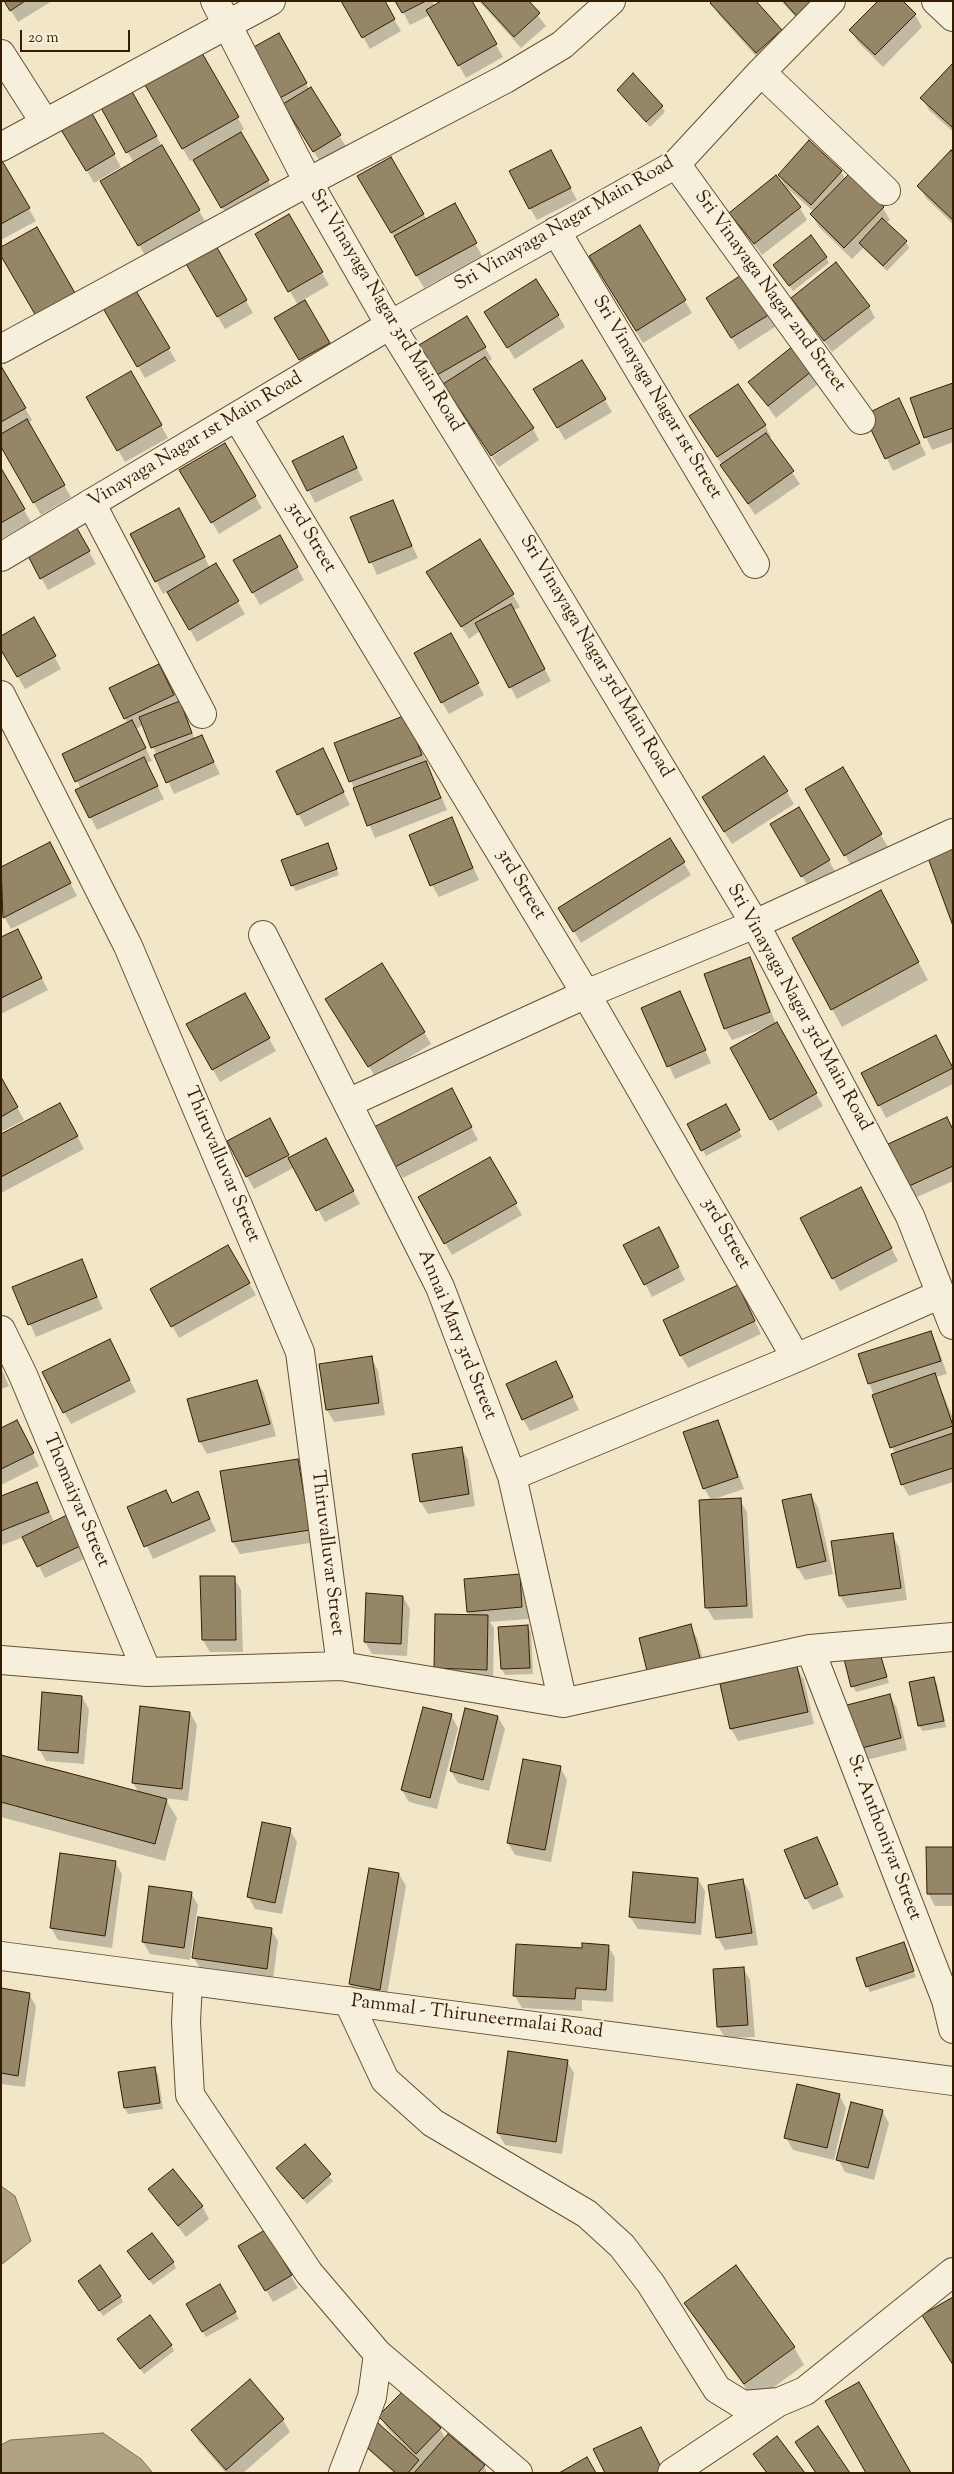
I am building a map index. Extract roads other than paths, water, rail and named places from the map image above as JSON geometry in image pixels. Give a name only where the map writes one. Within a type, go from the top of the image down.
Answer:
[{"type":"street","name":"Sri Vinayaga Nagar 3rd Main Road","points":[[215,1],[226,27],[308,182],[390,325],[528,547],[755,924],[910,1216],[953,1325]]},
{"type":"street","points":[[1,147],[271,1]]},
{"type":"street","points":[[1,349],[308,182],[505,79],[562,44],[611,1]]},
{"type":"street","name":"Sri Vinayaga Nagar Main Road","points":[[390,325],[676,164],[761,72],[832,1]]},
{"type":"street","points":[[936,1],[953,17]]},
{"type":"street","points":[[1,54],[45,123]]},
{"type":"street","points":[[761,72],[886,191]]},
{"type":"street","name":"Sri Vinayaga Nagar 2nd Street","points":[[676,164],[861,420]]},
{"type":"street","name":"Sri Vinayaga Nagar 1st Street","points":[[556,232],[755,564]]},
{"type":"street","name":"Vinayaga Nagar 1st Main Road","points":[[1,557],[390,325]]},
{"type":"street","name":"3rd Street","points":[[237,416],[586,994],[796,1358]]},
{"type":"street","points":[[91,504],[202,714]]},
{"type":"street","name":"Thiruvalluvar Street","points":[[1,695],[128,946],[300,1352],[341,1666]]},
{"type":"street","points":[[348,1103],[586,994],[755,924],[953,833]]},
{"type":"street","name":"Annai Mary 3rd Street","points":[[263,935],[440,1287],[512,1476],[563,1703]]},
{"type":"street","points":[[512,1476],[796,1358],[941,1294]]},
{"type":"street","name":"Thomaiyar Street","points":[[1,1330],[22,1375],[147,1672]]},
{"type":"street","points":[[1,1660],[147,1672],[341,1666],[563,1703],[810,1649],[953,1637]]},
{"type":"street","name":"St. Anthoniyar Street","points":[[810,1649],[946,2000],[953,2029]]},
{"type":"street","name":"Pammal - Thiruneermalai Road","points":[[1,1956],[953,2081]]},
{"type":"street","points":[[188,1981],[186,2022],[190,2095],[309,2273],[378,2354],[518,2473]]},
{"type":"street","points":[[348,2001],[385,2080],[433,2123],[587,2214],[622,2246],[651,2284],[717,2389],[743,2405],[778,2402]]},
{"type":"street","points":[[672,2473],[778,2402],[806,2391],[953,2272]]},
{"type":"street","points":[[343,2473],[372,2397],[378,2354]]}]
